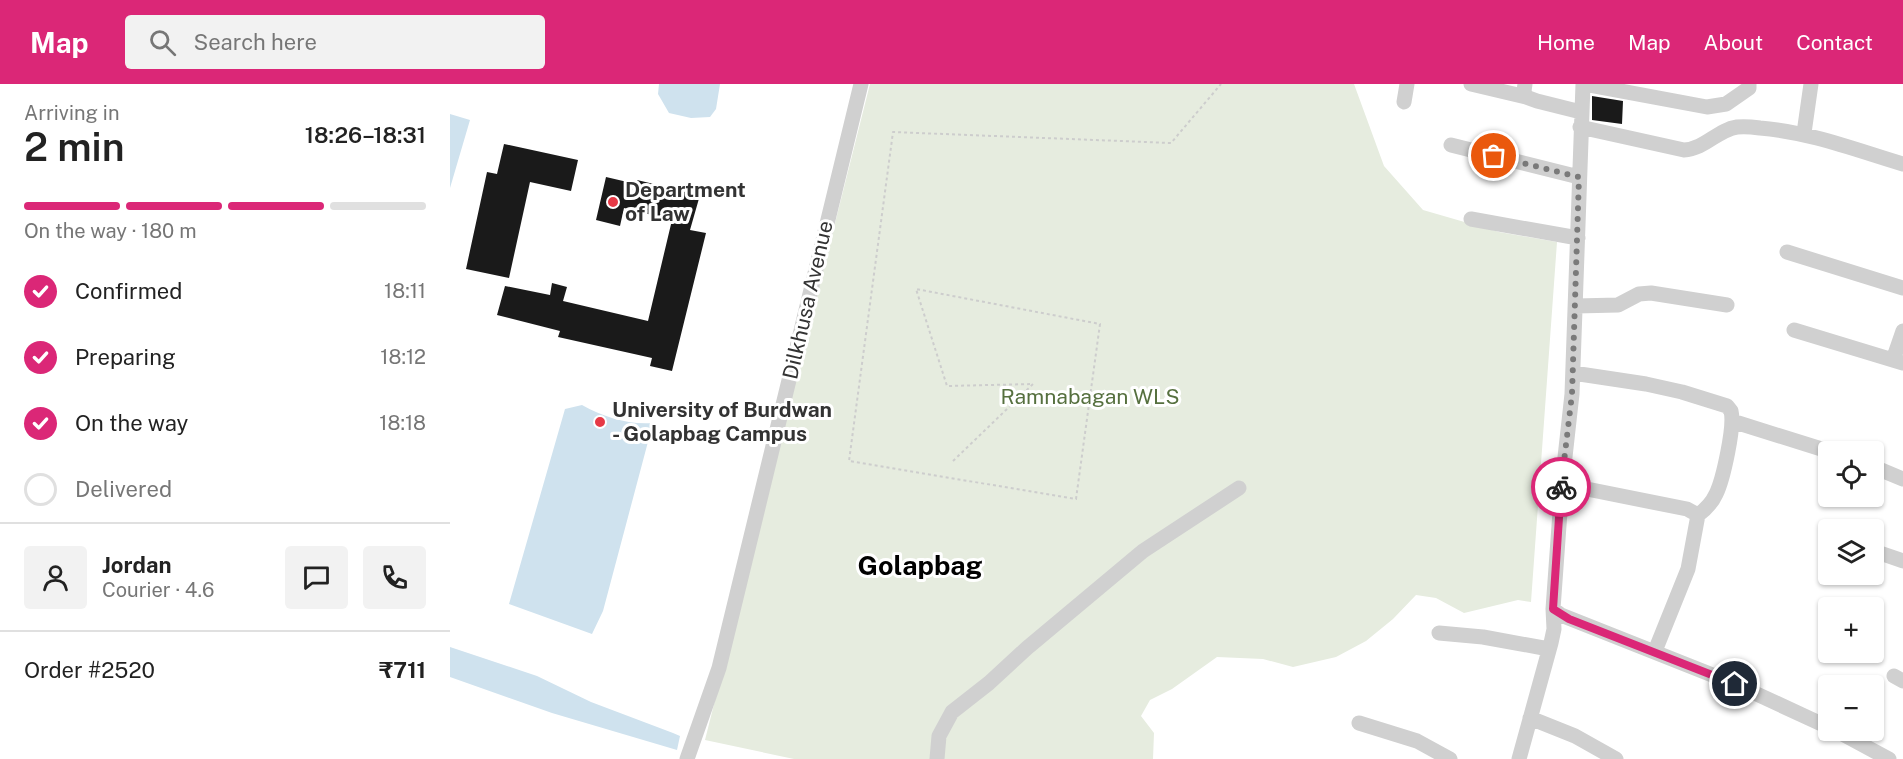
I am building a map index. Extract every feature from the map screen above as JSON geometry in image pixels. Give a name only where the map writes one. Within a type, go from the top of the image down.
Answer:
[{"type":"street","name":"Dilkhusa Avenue","points":[[693,758],[719,668],[861,84]]},
{"type":"street","points":[[1404,102],[1407,84]]},
{"type":"street","points":[[1471,84],[1526,90],[1580,120],[1684,150],[1694,150],[1725,130],[1743,126],[1804,133],[1903,164]]},
{"type":"street","points":[[1519,759],[1554,629],[1553,609],[1562,484],[1573,373],[1583,84],[1707,107],[1726,104],[1749,88],[1749,84]]},
{"type":"street","points":[[1804,133],[1811,84]]},
{"type":"street","points":[[1451,145],[1579,177]]},
{"type":"street","points":[[1472,219],[1578,238]]},
{"type":"street","points":[[1787,252],[1903,288]]},
{"type":"street","points":[[1576,306],[1618,305],[1639,294],[1651,293],[1727,305]]},
{"type":"street","points":[[1794,330],[1898,362],[1903,331]]},
{"type":"street","points":[[1573,373],[1682,392],[1727,406],[1731,411],[1732,421],[1720,484],[1709,506],[1698,515],[1688,569],[1655,651]]},
{"type":"street","points":[[1732,421],[1818,448]]},
{"type":"street","points":[[1884,471],[1903,479]]},
{"type":"street","points":[[1562,484],[1687,509],[1698,515]]},
{"type":"street","points":[[937,759],[939,736],[952,712],[989,684],[1027,648],[1143,551],[1239,488]]},
{"type":"street","points":[[1884,554],[1903,561]]},
{"type":"street","points":[[1553,609],[1569,619],[1735,684],[1818,722]]},
{"type":"street","points":[[1439,633],[1483,637],[1550,649]]},
{"type":"street","points":[[1530,718],[1575,736],[1616,759]]},
{"type":"street","points":[[1359,723],[1417,741],[1450,759]]},
{"type":"street","points":[[1855,741],[1889,759]]},
{"type":"path","points":[[953,461],[1034,384],[946,386],[916,289],[1100,324],[1076,499],[849,461],[893,132],[1171,143],[1221,84]]},
{"type":"green space","name":"Ramnabagan WLS","points":[[870,84],[1354,84],[1384,166],[1423,210],[1499,232],[1557,242],[1531,602],[1518,600],[1464,613],[1436,598],[1416,595],[1393,619],[1366,641],[1336,657],[1293,667],[1263,659],[1217,657],[1172,689],[1150,700],[1141,716],[1154,733],[1153,759],[794,759],[705,740]]},
{"type":"water","points":[[659,84],[720,84],[716,109],[710,117],[691,118],[669,113],[658,94]]},
{"type":"water","points":[[450,114],[470,120],[450,188]]},
{"type":"water","points":[[582,405],[616,419],[634,423],[653,423],[603,611],[592,634],[509,604],[565,409]]},
{"type":"water","points":[[450,647],[537,676],[591,702],[680,736],[677,750],[552,713],[450,677]]},
{"type":"building","points":[[1592,96],[1623,101],[1622,124],[1592,120]]},
{"type":"building","points":[[504,144],[578,160],[571,191],[530,182],[509,278],[466,269],[487,172],[497,174]]},
{"type":"building","points":[[606,177],[636,184],[637,180],[700,195],[690,230],[706,233],[672,371],[650,366],[652,358],[558,337],[560,331],[497,315],[505,286],[550,295],[552,283],[567,287],[563,301],[648,321],[672,220],[624,208],[620,226],[596,220]]},
{"type":"way so far","points":[[1494,156],[1579,177],[1572,394],[1561,487]]},
{"type":"place","name":"Department of Law","points":[[613,202]]},
{"type":"place","name":"University of Burdwan - Golapbag Campus","points":[[600,422]]},
{"type":"district","name":"Golapbag","points":[[920,566]]},
{"type":"route","points":[[1561,487],[1553,609],[1569,619],[1735,684]]}]
